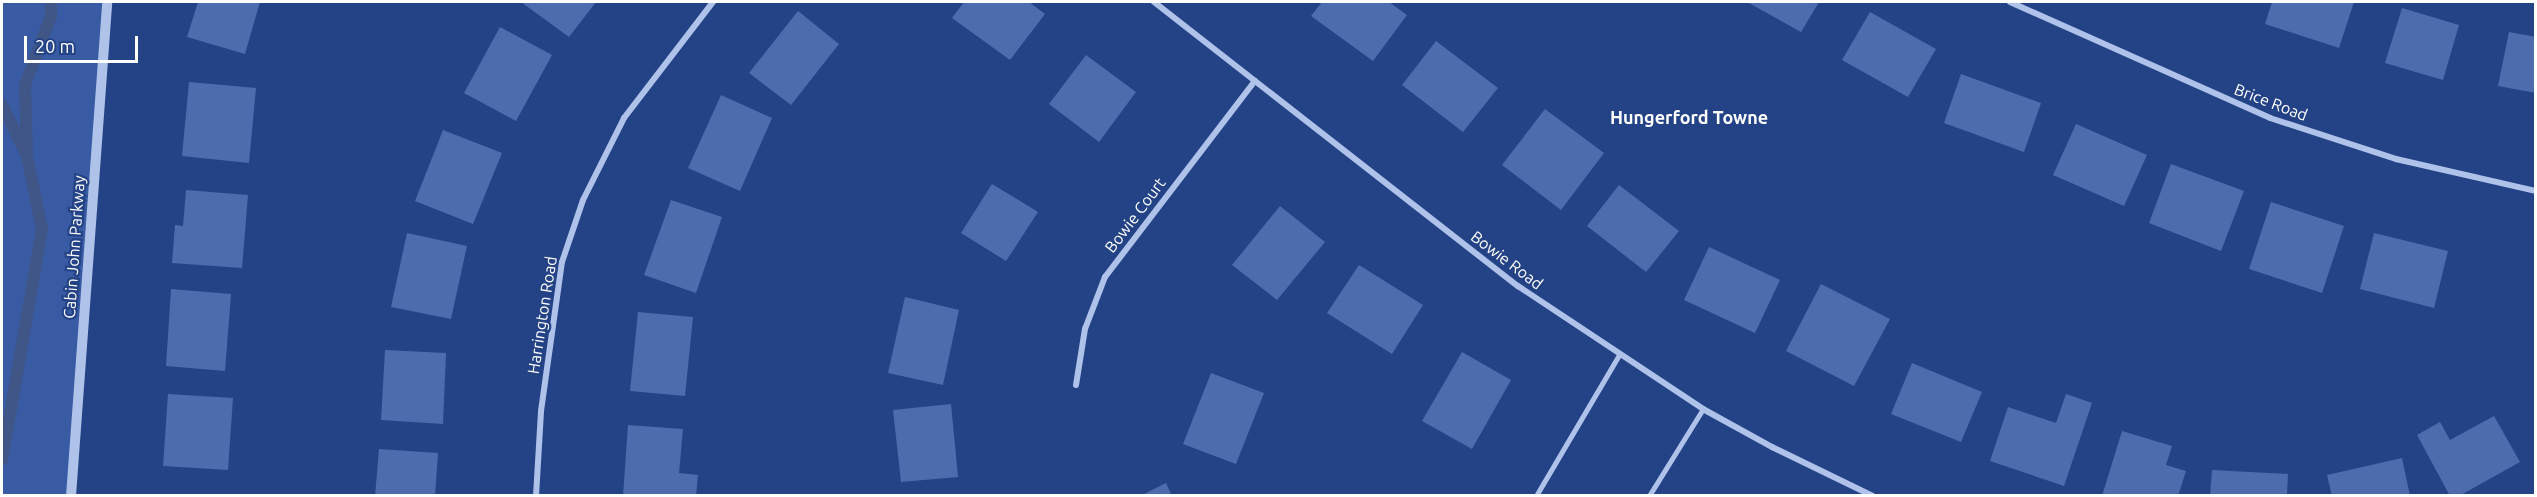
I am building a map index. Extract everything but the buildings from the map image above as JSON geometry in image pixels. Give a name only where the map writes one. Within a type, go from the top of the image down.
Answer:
[{"type":"street","name":"Cabin John Parkway","points":[[71,495],[107,2]]},
{"type":"street","name":"Harrington Road","points":[[536,495],[541,411],[562,262],[583,200],[624,118],[713,2]]},
{"type":"street","name":"Bowie Road","points":[[1154,2],[1518,286],[1703,409],[1772,447],[1873,495]]},
{"type":"street","name":"Brice Road","points":[[2010,2],[2270,118],[2396,159],[2535,191]]},
{"type":"street","name":"Bowie Court","points":[[1076,385],[1085,329],[1105,277],[1255,81]]},
{"type":"lane","points":[[1536,495],[1619,355]]},
{"type":"lane","points":[[1649,495],[1703,409]]},
{"type":"shaded area","points":[[2,2],[107,2],[71,495],[2,495]]},
{"type":"waterway","points":[[27,152],[25,85],[51,16],[51,2]]},
{"type":"waterway","points":[[2,105],[27,156],[42,229],[2,460]]},
{"type":"district","name":"Hungerford Towne","points":[[1689,117]]}]
